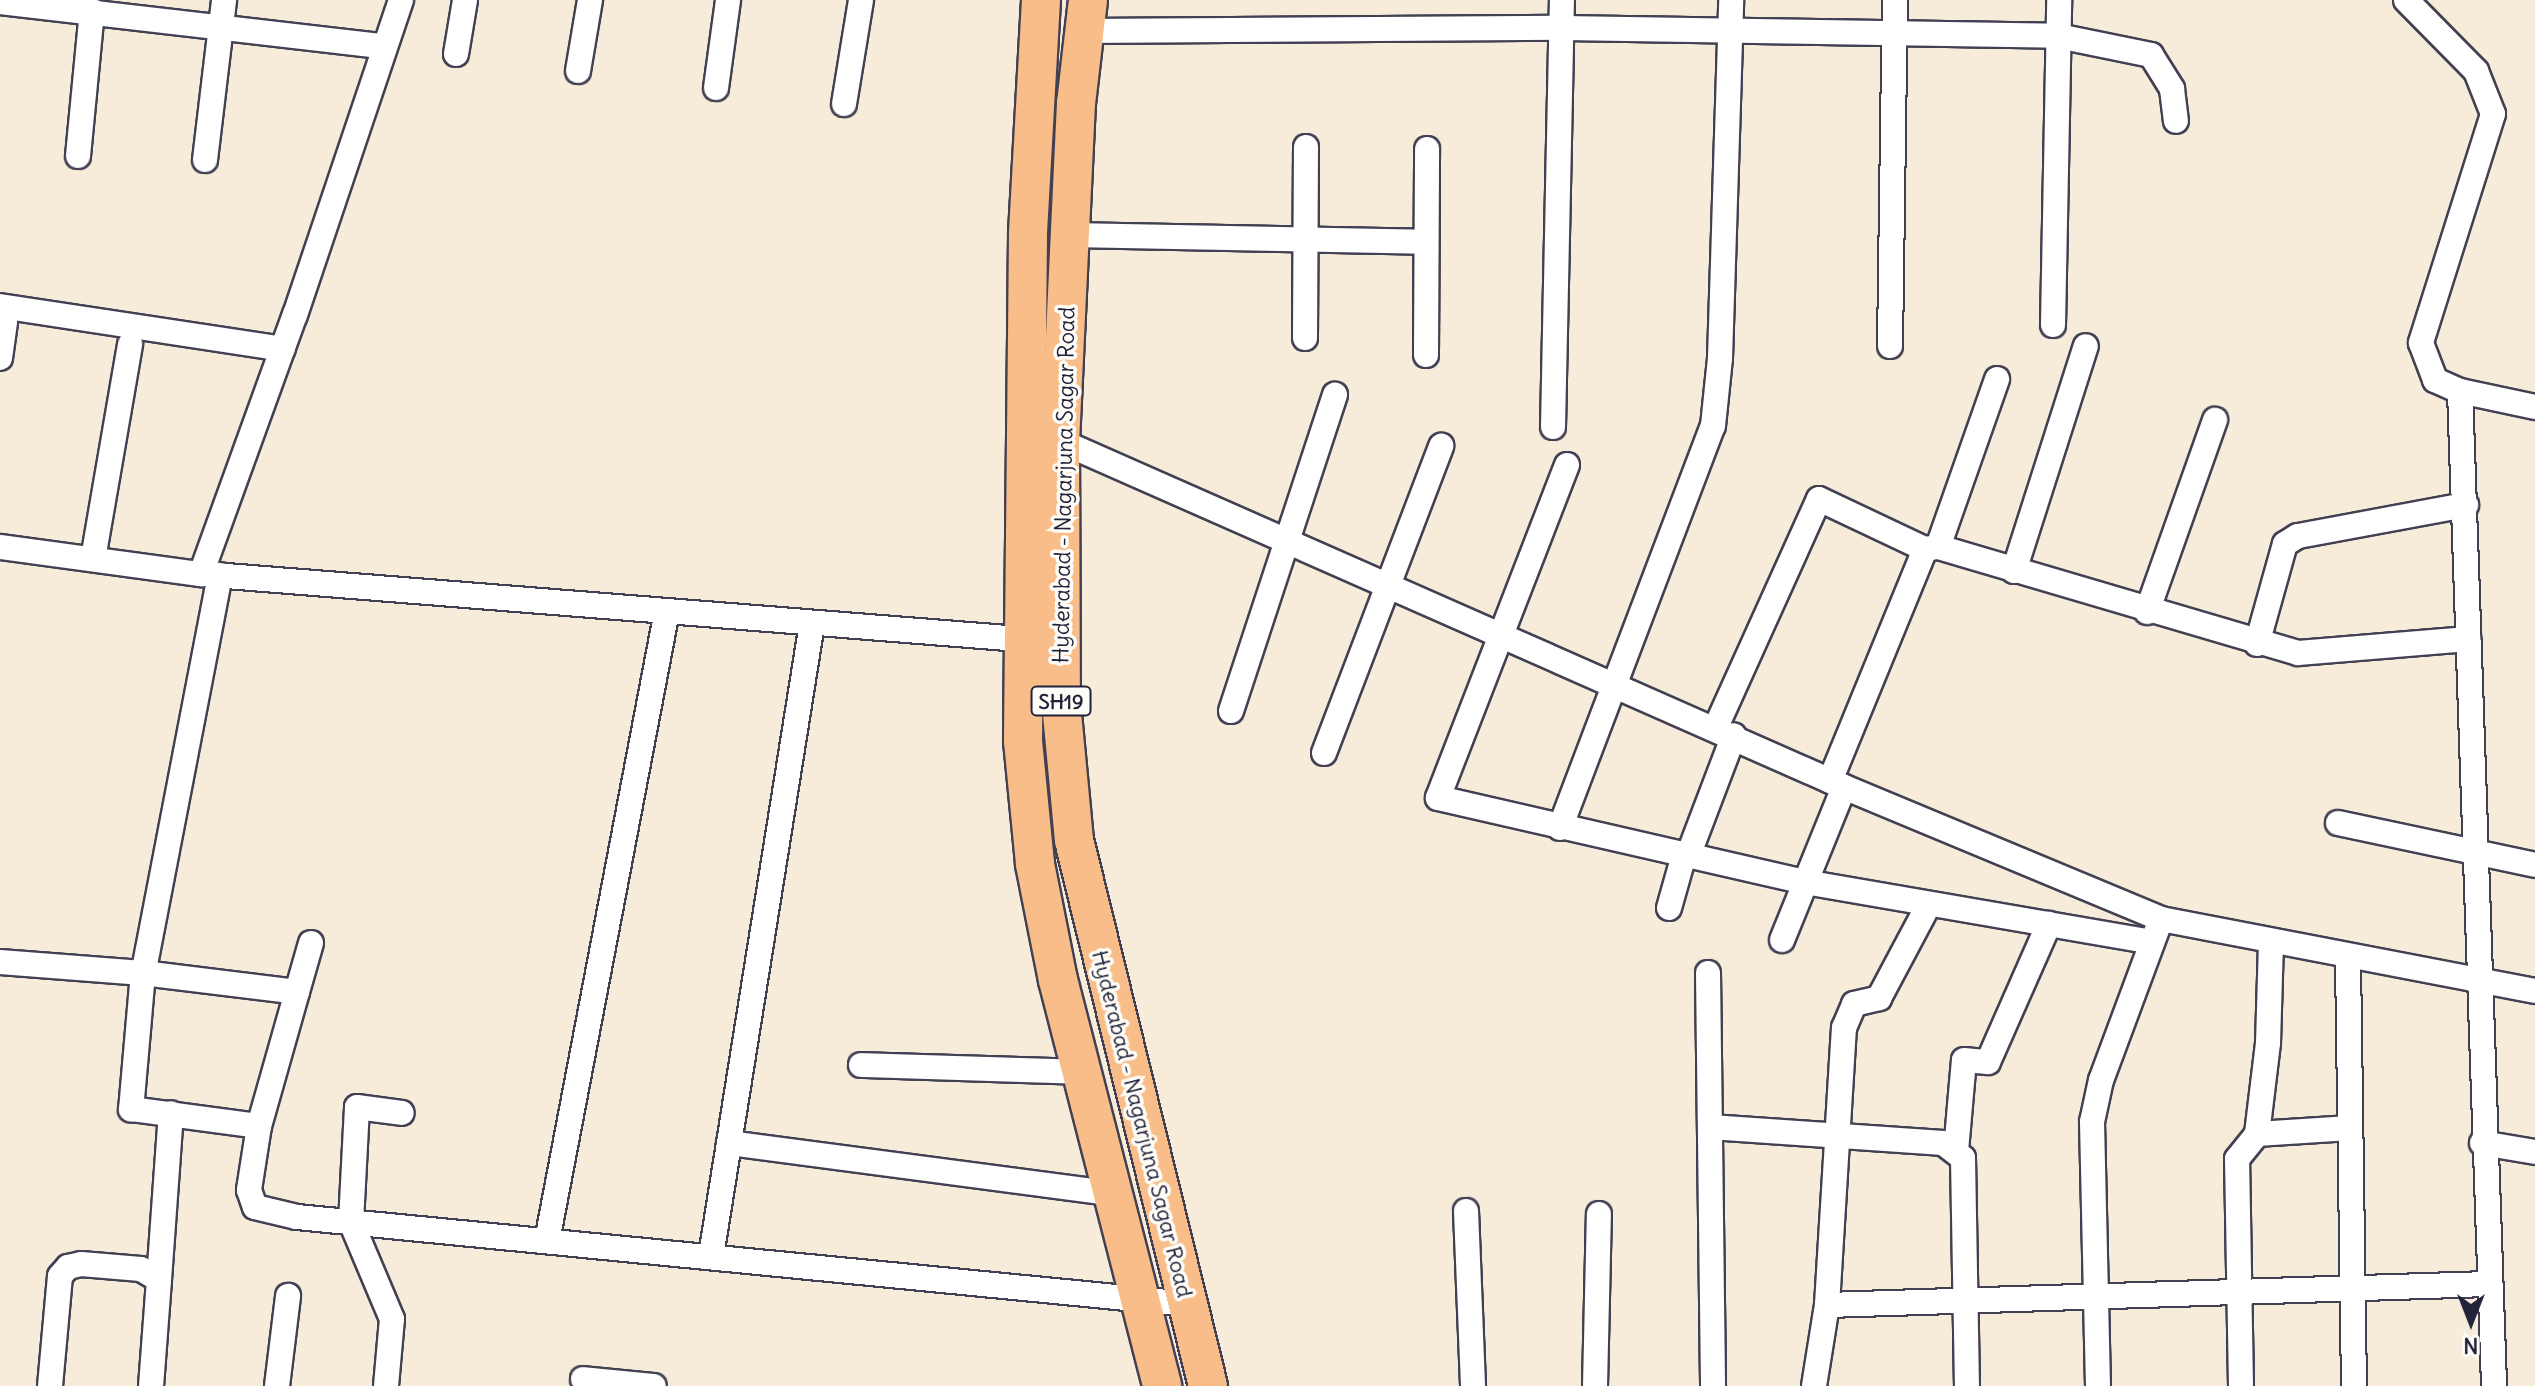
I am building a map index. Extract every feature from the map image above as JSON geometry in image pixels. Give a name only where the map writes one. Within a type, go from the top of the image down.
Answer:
[{"type":"main road","name":"Hyderabad - Nagarjuna Sagar Road","points":[[1041,0],[1028,235],[1020,639],[1035,864],[1081,1072],[1162,1386]]},
{"type":"main road","name":"Hyderabad - Nagarjuna Sagar Road","points":[[1085,16],[1069,235],[1060,441],[1061,703],[1074,840],[1208,1386]]},
{"type":"street","points":[[205,160],[224,0]]},
{"type":"street","points":[[259,1126],[131,1109],[143,973],[210,575],[382,46],[401,0]]},
{"type":"street","points":[[456,54],[465,0]]},
{"type":"street","points":[[578,71],[590,0]]},
{"type":"street","points":[[716,88],[728,0]]},
{"type":"street","points":[[844,104],[861,0]]},
{"type":"street","points":[[1553,427],[1562,0]]},
{"type":"street","points":[[1560,828],[1618,683],[1713,426],[1720,358],[1731,0]]},
{"type":"street","points":[[1890,346],[1895,0]]},
{"type":"street","points":[[2053,325],[2059,0]]},
{"type":"street","points":[[2406,0],[2476,71],[2493,114],[2421,343],[2435,380],[2460,391],[2535,407]]},
{"type":"street","points":[[0,2],[382,46]]},
{"type":"street","points":[[78,156],[92,11]]},
{"type":"street","points":[[1085,16],[2058,36],[2151,55],[2172,89],[2176,121]]},
{"type":"street","points":[[1305,338],[1306,147]]},
{"type":"street","points":[[1426,355],[1427,149]]},
{"type":"street","points":[[1069,235],[1307,243],[1425,242]]},
{"type":"street","points":[[0,358],[3,314],[283,349]]},
{"type":"street","points":[[93,559],[130,344]]},
{"type":"street","points":[[2014,571],[2086,346]]},
{"type":"street","points":[[1782,940],[1805,882],[1837,784],[1997,379]]},
{"type":"street","points":[[2460,391],[2466,505],[2482,1143],[2494,1386]]},
{"type":"street","points":[[1231,711],[1335,395]]},
{"type":"street","points":[[2147,612],[2215,420]]},
{"type":"street","points":[[1060,441],[1618,683],[1837,784],[2161,919],[2348,959],[2535,991]]},
{"type":"street","points":[[1324,753],[1386,583],[1441,446]]},
{"type":"street","points":[[1567,465],[1438,798],[1805,882],[2151,942]]},
{"type":"street","points":[[1669,908],[1725,731],[1819,499],[1932,548],[2257,644],[2317,654],[2468,639]]},
{"type":"street","points":[[2257,644],[2285,544],[2298,536],[2466,505]]},
{"type":"street","points":[[0,547],[210,575],[1020,639]]},
{"type":"street","points":[[547,1241],[667,611]]},
{"type":"street","points":[[711,1256],[812,623]]},
{"type":"street","points":[[2338,823],[2473,856],[2535,865]]},
{"type":"street","points":[[1814,1386],[1827,1305],[1840,1135],[1844,1028],[1854,1004],[1879,998],[1929,904]]},
{"type":"street","points":[[2098,1386],[2093,1297],[2094,1107],[2161,919]]},
{"type":"street","points":[[1967,1386],[1964,1301],[1966,1174],[1956,1151],[1964,1060],[1988,1062],[2049,924]]},
{"type":"street","points":[[311,943],[259,1126],[249,1190],[255,1207],[273,1214],[1142,1302],[1188,1304]]},
{"type":"street","points":[[2241,1386],[2237,1159],[2257,1134],[2268,1043],[2271,944]]},
{"type":"street","points":[[2348,959],[2354,1386]]},
{"type":"street","points":[[0,962],[143,973],[297,992]]},
{"type":"street","points":[[1708,973],[1713,1386]]},
{"type":"street","points":[[861,1065],[1081,1072]]},
{"type":"street","points":[[386,1386],[392,1319],[351,1222],[357,1107],[402,1113]]},
{"type":"street","points":[[151,1386],[171,1113]]},
{"type":"street","points":[[1710,1127],[1943,1143],[1956,1151]]},
{"type":"street","points":[[2257,1134],[2350,1128]]},
{"type":"street","points":[[729,1143],[1111,1193]]},
{"type":"street","points":[[2482,1143],[2535,1152]]},
{"type":"street","points":[[1466,1211],[1473,1386]]},
{"type":"street","points":[[1595,1386],[1599,1214]]},
{"type":"street","points":[[50,1386],[58,1287],[68,1267],[141,1269],[159,1280]]},
{"type":"street","points":[[1827,1305],[2488,1284]]},
{"type":"street","points":[[277,1386],[288,1296]]},
{"type":"street","points":[[583,1379],[654,1386]]}]
